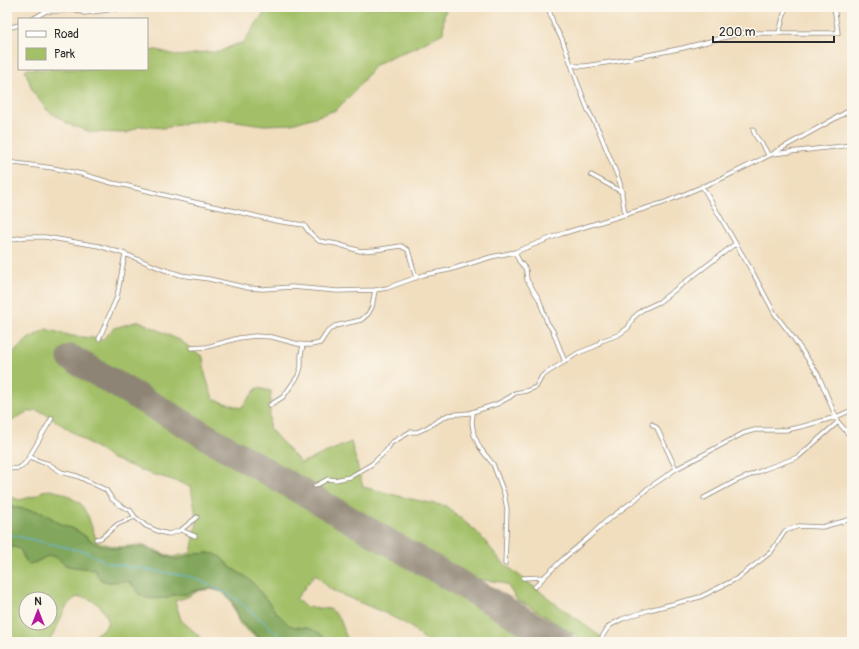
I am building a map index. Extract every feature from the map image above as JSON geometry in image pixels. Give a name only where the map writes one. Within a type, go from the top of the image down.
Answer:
[{"type":"street","points":[[35,18],[46,11],[74,9],[84,13],[132,7]]},
{"type":"street","points":[[548,7],[554,25],[562,39],[588,110],[599,131],[620,183],[625,214]]},
{"type":"street","points":[[779,33],[786,7]]},
{"type":"street","points":[[571,64],[585,66],[618,61],[683,48],[742,33],[838,33],[834,7]]},
{"type":"street","points":[[7,28],[18,25]]},
{"type":"street","points":[[7,240],[26,237],[45,237],[99,246],[125,254],[162,270],[248,288],[263,289],[292,287],[336,291],[375,290],[387,288],[423,275],[449,270],[515,252],[561,234],[663,203],[723,178],[770,155],[852,109]]},
{"type":"street","points":[[753,129],[753,133],[770,155]]},
{"type":"street","points":[[770,155],[852,145]]},
{"type":"street","points":[[7,162],[53,168],[82,174],[151,192],[226,208],[276,221],[304,225],[319,241],[337,244],[360,251],[401,246],[408,250],[416,278]]},
{"type":"street","points":[[591,175],[622,192]]},
{"type":"street","points":[[702,186],[753,273],[775,314],[818,374],[838,422],[852,438]]},
{"type":"street","points":[[315,486],[328,479],[335,480],[350,477],[372,464],[387,450],[391,443],[410,432],[417,432],[426,428],[448,414],[473,412],[498,404],[510,398],[515,393],[536,387],[542,376],[578,353],[596,346],[601,341],[618,335],[628,328],[633,318],[642,310],[659,302],[735,244]]},
{"type":"street","points":[[515,252],[526,270],[527,280],[539,299],[547,322],[553,331],[565,362]]},
{"type":"street","points":[[99,339],[117,297],[125,254]]},
{"type":"street","points":[[191,348],[207,347],[239,338],[255,336],[272,337],[303,345],[320,343],[328,331],[335,326],[361,320],[368,314],[372,306],[375,290]]},
{"type":"street","points":[[270,405],[283,397],[298,376],[301,367],[303,345]]},
{"type":"street","points":[[535,587],[563,558],[605,522],[647,489],[676,469],[744,433],[755,430],[786,430],[836,417],[852,410]]},
{"type":"street","points":[[473,412],[472,423],[474,435],[480,448],[493,464],[504,493],[507,509],[506,564]]},
{"type":"street","points":[[7,468],[20,468],[52,418]]},
{"type":"street","points":[[704,498],[734,482],[798,457],[838,422]]},
{"type":"street","points":[[652,424],[657,428],[676,469]]},
{"type":"street","points":[[29,456],[49,464],[61,472],[77,476],[106,490],[112,499],[121,506],[130,510],[135,517],[146,526],[160,532],[169,534],[181,530],[197,517]]},
{"type":"street","points":[[96,539],[101,538],[118,524],[135,517]]},
{"type":"street","points":[[602,637],[610,626],[622,619],[649,610],[700,597],[738,578],[771,552],[785,531],[799,526],[822,527],[852,519]]},
{"type":"street","points":[[181,530],[194,536]]},
{"type":"street","points":[[523,578],[544,577]]},
{"type":"green space","points":[[268,7],[299,7],[303,10],[319,13],[333,7],[447,7],[444,15],[443,33],[417,47],[375,65],[355,91],[336,110],[292,124],[264,125],[229,120],[199,121],[164,128],[140,126],[127,133],[91,132],[70,125],[47,110],[33,92],[25,70],[148,70],[148,51],[157,50],[179,56],[206,52],[219,52],[234,45],[243,43]]},
{"type":"green space","points":[[139,321],[181,341],[203,357],[205,374],[213,399],[241,408],[257,388],[271,391],[269,428],[301,463],[351,442],[363,487],[446,506],[478,533],[502,562],[608,642],[586,642],[517,600],[508,586],[501,582],[476,579],[464,574],[77,350],[65,362],[96,383],[206,441],[548,642],[426,642],[408,625],[385,613],[335,592],[315,574],[296,599],[306,607],[330,609],[340,618],[349,642],[329,642],[313,630],[289,625],[276,612],[254,584],[230,567],[221,557],[209,553],[173,559],[142,547],[116,549],[96,544],[78,531],[59,523],[42,512],[7,506],[7,496],[20,500],[38,495],[42,491],[50,490],[63,493],[81,504],[88,516],[97,542],[117,547],[142,545],[172,557],[191,553],[197,522],[191,487],[148,473],[111,458],[44,413],[35,410],[23,414],[7,424],[7,359],[28,339],[46,329],[72,336],[103,339],[114,328]]},
{"type":"green space","points":[[7,506],[42,512],[59,523],[78,531],[96,544],[116,549],[142,547],[173,559],[179,559],[196,554],[215,554],[221,557],[230,567],[254,584],[276,612],[289,625],[313,630],[329,642],[266,642],[241,622],[232,600],[224,592],[211,588],[173,595],[168,598],[150,599],[139,594],[132,584],[127,581],[108,582],[101,580],[95,569],[69,566],[53,556],[29,564],[25,560],[20,549],[7,546]]},
{"type":"green space","points":[[7,546],[20,549],[25,560],[35,563],[45,557],[52,556],[67,566],[95,569],[97,575],[108,582],[127,581],[132,584],[139,594],[168,598],[173,595],[211,588],[224,592],[232,600],[241,622],[266,642],[253,635],[239,623],[231,601],[222,592],[210,589],[198,591],[175,601],[181,620],[199,636],[201,642],[90,642],[95,635],[106,627],[108,619],[98,605],[93,601],[82,597],[71,601],[58,624],[58,591],[18,591],[18,631],[55,631],[49,642],[7,642]]},
{"type":"waterway","points":[[7,534],[87,552],[107,563],[192,577],[232,596],[288,642]]},
{"type":"runway","points":[[71,358],[561,642]]}]
